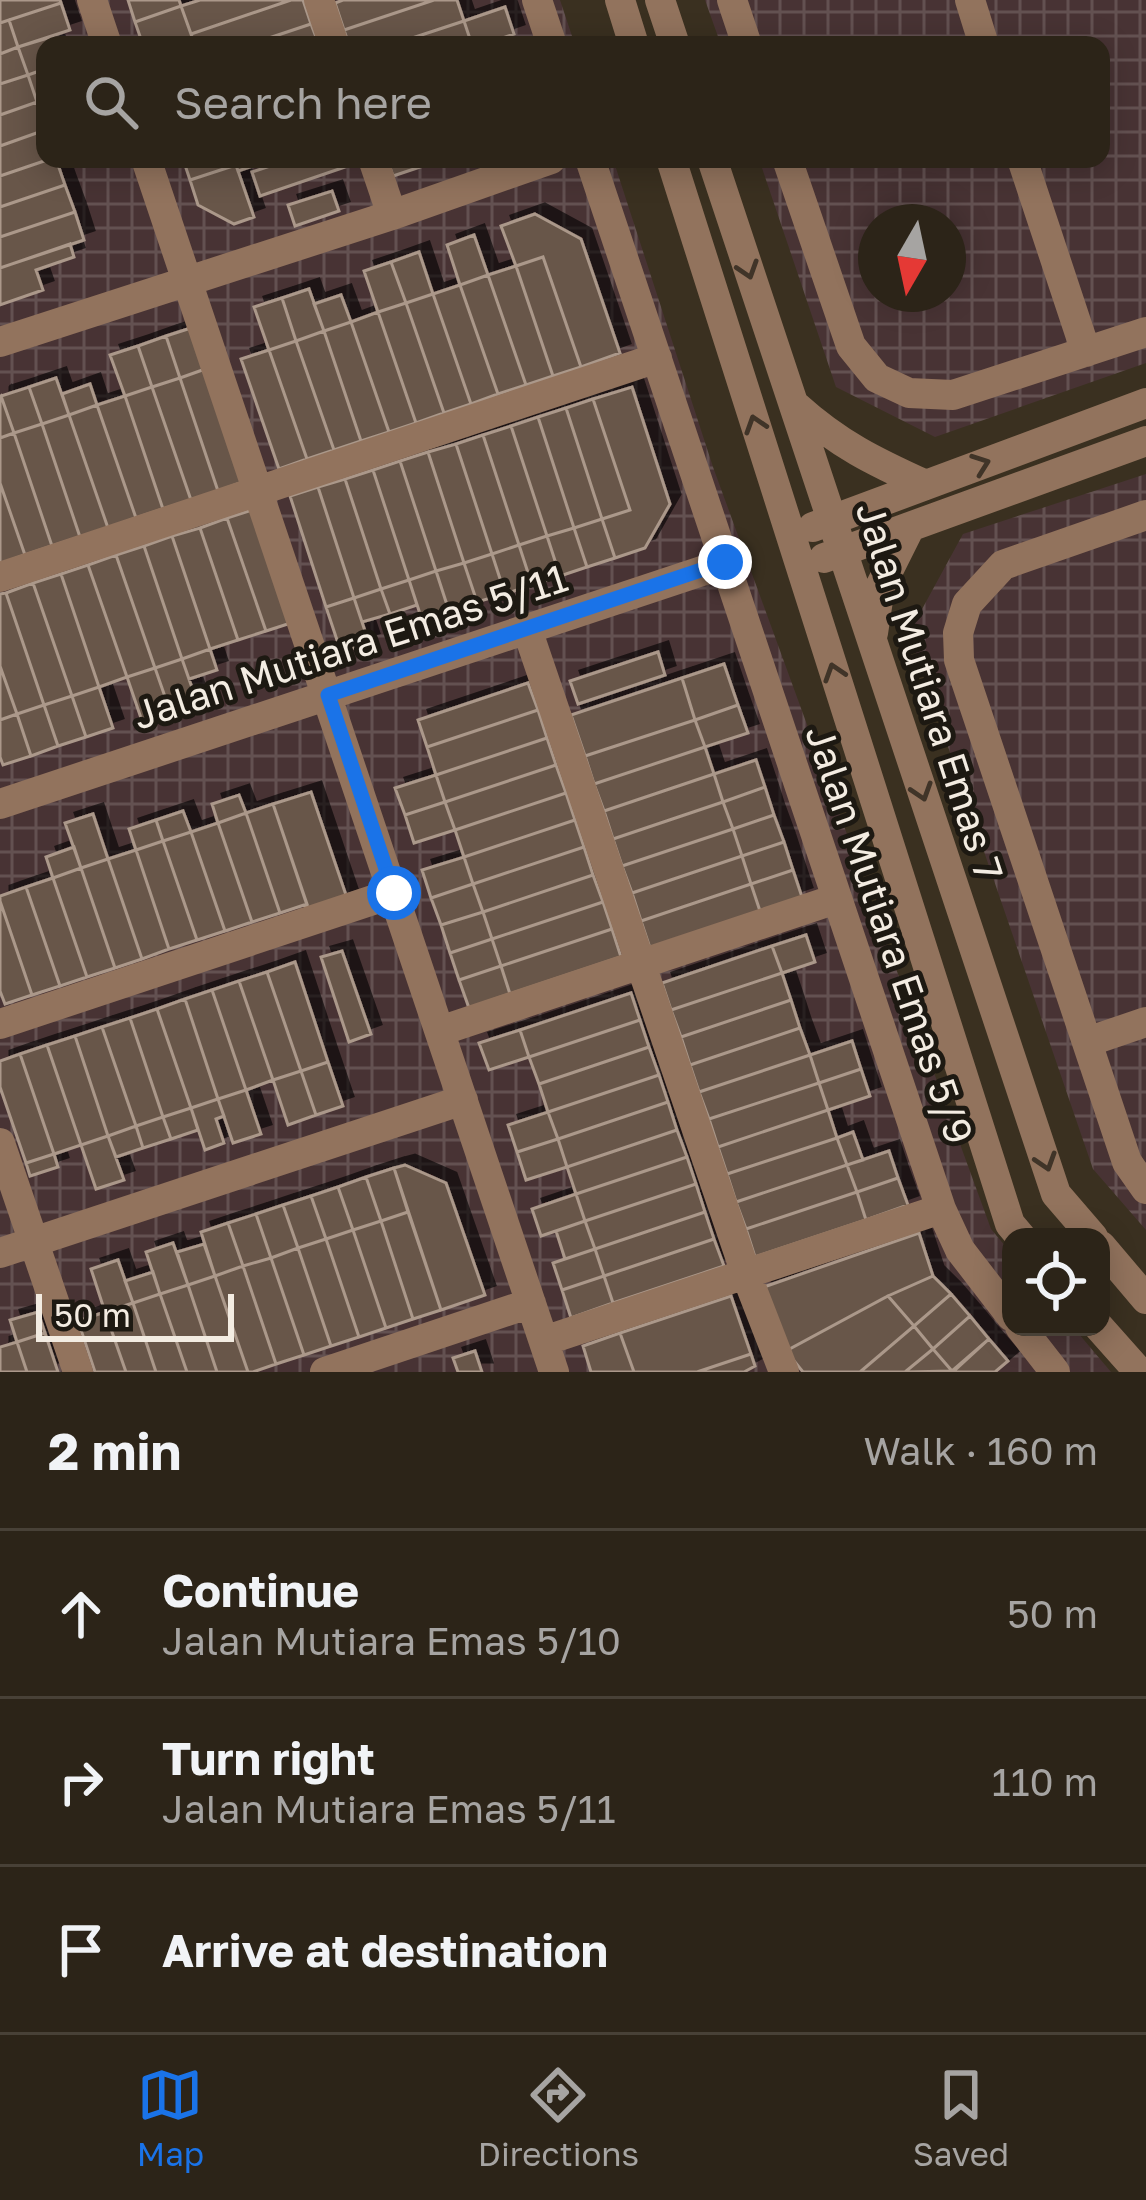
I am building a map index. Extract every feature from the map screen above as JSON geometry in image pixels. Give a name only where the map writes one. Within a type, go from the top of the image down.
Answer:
[{"type":"street","points":[[92,0],[104,36]]},
{"type":"street","points":[[319,0],[331,36]]},
{"type":"street","points":[[537,0],[549,36]]},
{"type":"street","points":[[620,0],[631,36]]},
{"type":"street","points":[[660,0],[672,36]]},
{"type":"street","points":[[732,0],[744,36]]},
{"type":"street","points":[[970,0],[982,36]]},
{"type":"street","points":[[149,168],[554,1372]]},
{"type":"street","points":[[376,168],[392,215]]},
{"type":"street","points":[[0,342],[525,168]]},
{"type":"street","name":"Jalan Mutiara Emas 5/9","points":[[593,168],[941,1209],[960,1250],[1002,1304]]},
{"type":"street","points":[[674,168],[1013,1228]]},
{"type":"street","name":"Jalan Mutiara Emas 7","points":[[715,168],[1056,1194],[1085,1228]]},
{"type":"street","points":[[790,168],[851,346],[877,378],[909,392],[953,395],[1146,332]]},
{"type":"street","points":[[1025,168],[1086,352]]},
{"type":"street","points":[[0,577],[657,358]]},
{"type":"street","points":[[791,402],[828,435],[926,485]]},
{"type":"street","points":[[790,535],[1146,403]]},
{"type":"street","points":[[800,566],[1146,441]]},
{"type":"street","points":[[1144,520],[1003,565],[967,604],[958,633],[959,660],[1127,1162],[1146,1189]]},
{"type":"street","points":[[872,642],[880,587],[910,526]]},
{"type":"street","name":"Jalan Mutiara Emas 5/11","points":[[0,804],[725,562]]},
{"type":"street","points":[[527,628],[746,1274],[784,1372]]},
{"type":"street","points":[[0,1024],[394,893]]},
{"type":"street","points":[[440,1031],[836,899]]},
{"type":"street","points":[[1087,1042],[1146,1022]]},
{"type":"street","points":[[0,1253],[463,1100]]},
{"type":"street","points":[[0,1143],[78,1372]]},
{"type":"street","points":[[544,1341],[941,1209]]},
{"type":"street","points":[[1110,1257],[1146,1299]]},
{"type":"street","points":[[326,1372],[531,1303]]},
{"type":"street","points":[[1027,1336],[1055,1372]]},
{"type":"street","points":[[1108,1336],[1138,1372]]},
{"type":"shaded area","points":[[0,0],[560,0],[572,36],[36,36],[36,168],[616,168],[713,467],[991,1229],[1002,1242],[1002,1336],[1081,1336],[1111,1372],[0,1372]]},
{"type":"shaded area","points":[[705,0],[1146,0],[1146,363],[935,437],[836,387],[762,168],[1110,168],[1110,36],[718,36]]},
{"type":"shaded area","points":[[1146,474],[1146,1230],[1093,1169],[909,633],[963,534]]},
{"type":"building","points":[[0,0],[60,0],[61,3],[0,23]]},
{"type":"building","points":[[128,0],[179,0],[181,6],[135,22]]},
{"type":"building","points":[[200,0],[291,0],[191,34],[181,6]]},
{"type":"building","points":[[291,0],[303,0],[311,24],[275,36],[191,34]]},
{"type":"building","points":[[434,0],[344,30],[335,3]]},
{"type":"building","points":[[434,0],[457,0],[464,21],[418,36],[346,36],[344,30]]},
{"type":"building","points":[[61,3],[70,30],[36,36],[36,41],[18,47],[9,20]]},
{"type":"building","points":[[181,6],[192,36],[140,36],[135,22]]},
{"type":"building","points":[[505,7],[514,34],[469,36],[464,21]]},
{"type":"building","points":[[9,20],[18,47],[0,54],[0,23]]},
{"type":"building","points":[[464,21],[469,36],[418,36]]},
{"type":"building","points":[[311,24],[316,36],[275,36]]},
{"type":"building","points":[[36,42],[36,72],[28,75],[18,47]]},
{"type":"building","points":[[18,47],[28,75],[0,84],[0,54]]},
{"type":"building","points":[[36,72],[36,99],[28,75]]},
{"type":"building","points":[[28,75],[36,102],[0,115],[0,84]]},
{"type":"building","points":[[36,102],[36,133],[0,146],[0,115]]},
{"type":"building","points":[[36,133],[36,164],[0,176],[0,146]]},
{"type":"building","points":[[36,164],[36,168],[59,168],[65,185],[0,207],[0,176]]},
{"type":"building","points":[[186,168],[227,168],[190,180]]},
{"type":"building","points":[[237,168],[254,217],[234,224],[198,205],[190,180]]},
{"type":"building","points":[[264,168],[342,168],[260,196],[252,172]]},
{"type":"building","points":[[390,168],[417,168],[393,176]]},
{"type":"building","points":[[65,185],[75,212],[0,237],[0,207]]},
{"type":"building","points":[[332,191],[339,211],[295,226],[288,205]]},
{"type":"building","points":[[75,212],[84,240],[0,268],[0,237]]},
{"type":"building","points":[[535,214],[581,239],[620,353],[581,367],[543,257],[516,266],[501,226]]},
{"type":"building","points":[[474,235],[488,275],[460,285],[447,245]]},
{"type":"building","points":[[70,244],[74,257],[36,270],[43,290],[0,305],[0,268]]},
{"type":"building","points":[[419,252],[433,294],[406,303],[391,262]]},
{"type":"building","points":[[543,257],[581,367],[553,376],[516,266]]},
{"type":"building","points":[[391,262],[406,303],[378,312],[364,271]]},
{"type":"building","points":[[516,266],[553,376],[526,385],[488,275]]},
{"type":"building","points":[[488,275],[526,385],[498,394],[460,285]]},
{"type":"building","points":[[460,285],[498,394],[471,404],[433,294]]},
{"type":"building","points":[[309,289],[324,331],[296,341],[282,298]]},
{"type":"building","points":[[433,294],[471,404],[444,413],[406,303]]},
{"type":"building","points":[[341,295],[351,322],[324,331],[314,304]]},
{"type":"building","points":[[282,298],[296,341],[269,350],[254,307]]},
{"type":"building","points":[[406,303],[444,413],[416,423],[378,312]]},
{"type":"building","points":[[378,312],[416,423],[389,432],[351,322]]},
{"type":"building","points":[[351,322],[389,432],[361,441],[324,331]]},
{"type":"building","points":[[194,327],[208,368],[180,378],[166,336]]},
{"type":"building","points":[[324,331],[361,441],[334,450],[296,341]]},
{"type":"building","points":[[166,336],[180,378],[152,387],[138,346]]},
{"type":"building","points":[[296,341],[334,450],[307,459],[269,350]]},
{"type":"building","points":[[138,346],[152,387],[125,396],[110,355]]},
{"type":"building","points":[[269,350],[307,459],[279,469],[241,359]]},
{"type":"building","points":[[208,368],[246,481],[218,491],[180,378]]},
{"type":"building","points":[[56,378],[69,415],[42,424],[29,387]]},
{"type":"building","points":[[180,378],[218,491],[191,500],[152,387]]},
{"type":"building","points":[[90,384],[97,405],[69,415],[62,394]]},
{"type":"building","points":[[29,387],[42,424],[14,433],[1,396]]},
{"type":"building","points":[[152,387],[191,500],[163,509],[125,396]]},
{"type":"building","points":[[632,387],[670,504],[645,548],[615,558],[602,519],[630,510],[593,399]]},
{"type":"building","points":[[125,396],[163,509],[136,518],[97,405]]},
{"type":"building","points":[[0,397],[14,433],[0,438]]},
{"type":"building","points":[[593,399],[630,510],[602,519],[566,408]]},
{"type":"building","points":[[97,405],[136,518],[108,528],[69,415]]},
{"type":"building","points":[[566,408],[602,519],[574,528],[538,417]]},
{"type":"building","points":[[69,415],[108,528],[80,537],[42,424]]},
{"type":"building","points":[[538,417],[574,528],[547,536],[511,426]]},
{"type":"building","points":[[42,424],[80,537],[52,546],[14,433]]},
{"type":"building","points":[[511,426],[547,536],[519,545],[483,435]]},
{"type":"building","points":[[14,433],[52,546],[25,555],[0,483],[0,438]]},
{"type":"building","points":[[483,435],[519,545],[492,554],[456,444]]},
{"type":"building","points":[[456,444],[492,554],[464,563],[428,452]]},
{"type":"building","points":[[428,452],[464,563],[436,571],[400,461]]},
{"type":"building","points":[[400,461],[436,571],[409,580],[373,470]]},
{"type":"building","points":[[373,470],[409,580],[381,589],[345,479]]},
{"type":"building","points":[[345,479],[381,589],[354,598],[318,487]]},
{"type":"building","points":[[0,483],[25,555],[0,564]]},
{"type":"building","points":[[318,487],[354,598],[326,607],[290,496]]},
{"type":"building","points":[[255,509],[294,622],[266,631],[227,518]]},
{"type":"building","points":[[227,518],[266,631],[238,640],[200,528]]},
{"type":"building","points":[[602,519],[615,558],[587,567],[574,528]]},
{"type":"building","points":[[200,528],[238,640],[210,649],[172,536]]},
{"type":"building","points":[[574,528],[587,567],[560,576],[547,536]]},
{"type":"building","points":[[172,536],[210,649],[182,659],[144,546]]},
{"type":"building","points":[[547,536],[560,576],[532,585],[519,545]]},
{"type":"building","points":[[519,545],[532,585],[505,594],[492,554]]},
{"type":"building","points":[[144,546],[182,659],[155,668],[116,555]]},
{"type":"building","points":[[492,554],[505,594],[477,602],[464,563]]},
{"type":"building","points":[[116,555],[155,668],[127,677],[88,565]]},
{"type":"building","points":[[464,563],[477,602],[449,611],[436,571]]},
{"type":"building","points":[[88,565],[127,677],[99,687],[61,574]]},
{"type":"building","points":[[436,571],[449,611],[422,620],[409,580]]},
{"type":"building","points":[[61,574],[99,687],[72,696],[33,583]]},
{"type":"building","points":[[409,580],[417,605],[390,614],[381,589]]},
{"type":"building","points":[[33,583],[72,696],[44,705],[6,593]]},
{"type":"building","points":[[381,589],[390,614],[362,622],[354,598]]},
{"type":"building","points":[[6,593],[44,705],[17,714],[0,666],[0,594]]},
{"type":"building","points":[[354,598],[369,643],[341,652],[326,607]]},
{"type":"building","points":[[210,649],[217,670],[189,679],[182,659]]},
{"type":"building","points":[[658,652],[665,675],[578,704],[570,681]]},
{"type":"building","points":[[182,659],[197,702],[170,711],[155,668]]},
{"type":"building","points":[[724,664],[738,705],[695,720],[682,678]]},
{"type":"building","points":[[0,666],[17,714],[0,720]]},
{"type":"building","points":[[155,668],[170,711],[142,721],[127,677]]},
{"type":"building","points":[[682,678],[695,720],[585,756],[571,715]]},
{"type":"building","points":[[528,683],[538,710],[427,747],[418,720]]},
{"type":"building","points":[[99,687],[113,728],[86,737],[72,696]]},
{"type":"building","points":[[72,696],[86,737],[58,746],[44,705]]},
{"type":"building","points":[[44,705],[58,746],[31,756],[17,714]]},
{"type":"building","points":[[738,705],[748,733],[705,747],[695,720]]},
{"type":"building","points":[[538,710],[547,738],[436,775],[427,747]]},
{"type":"building","points":[[17,714],[31,756],[3,765],[0,720]]},
{"type":"building","points":[[695,720],[705,747],[594,784],[585,756]]},
{"type":"building","points":[[547,738],[556,765],[445,802],[436,775]]},
{"type":"building","points":[[705,747],[714,774],[604,811],[594,784]]},
{"type":"building","points":[[756,760],[765,787],[723,802],[714,774]]},
{"type":"building","points":[[556,765],[566,793],[455,830],[445,802]]},
{"type":"building","points":[[714,774],[723,802],[613,839],[604,811]]},
{"type":"building","points":[[436,775],[445,802],[405,815],[395,788]]},
{"type":"building","points":[[765,787],[774,815],[733,829],[723,802]]},
{"type":"building","points":[[311,792],[347,898],[309,911],[273,804]]},
{"type":"building","points":[[566,793],[575,820],[464,857],[455,830]]},
{"type":"building","points":[[239,795],[246,813],[218,823],[212,804]]},
{"type":"building","points":[[445,802],[455,830],[414,843],[405,815]]},
{"type":"building","points":[[723,802],[733,829],[622,866],[613,839]]},
{"type":"building","points":[[273,804],[307,904],[280,913],[246,813]]},
{"type":"building","points":[[183,811],[191,832],[163,841],[156,820]]},
{"type":"building","points":[[246,813],[280,913],[252,922],[218,823]]},
{"type":"building","points":[[93,814],[108,859],[81,868],[65,823]]},
{"type":"building","points":[[774,815],[784,842],[742,856],[733,829]]},
{"type":"building","points":[[156,820],[163,841],[136,850],[129,829]]},
{"type":"building","points":[[575,820],[584,847],[473,884],[464,857]]},
{"type":"building","points":[[218,823],[252,922],[225,931],[191,832]]},
{"type":"building","points":[[733,829],[742,856],[632,893],[622,866]]},
{"type":"building","points":[[191,832],[225,931],[197,940],[163,841]]},
{"type":"building","points":[[163,841],[197,940],[169,949],[136,850]]},
{"type":"building","points":[[784,842],[793,870],[751,884],[742,856]]},
{"type":"building","points":[[74,847],[81,868],[53,878],[46,857]]},
{"type":"building","points":[[584,847],[593,875],[483,912],[473,884]]},
{"type":"building","points":[[136,850],[169,949],[142,959],[108,859]]},
{"type":"building","points":[[742,856],[751,884],[641,921],[632,893]]},
{"type":"building","points":[[464,857],[473,884],[431,898],[422,870]]},
{"type":"building","points":[[108,859],[142,959],[115,968],[81,868]]},
{"type":"building","points":[[81,868],[115,968],[87,977],[53,878]]},
{"type":"building","points":[[793,870],[802,897],[760,911],[751,884]]},
{"type":"building","points":[[593,875],[603,902],[492,939],[483,912]]},
{"type":"building","points":[[53,878],[87,977],[60,986],[26,887]]},
{"type":"building","points":[[473,884],[483,912],[441,925],[431,898]]},
{"type":"building","points":[[751,884],[760,911],[650,948],[641,921]]},
{"type":"building","points":[[26,887],[60,986],[32,995],[0,901],[0,896]]},
{"type":"building","points":[[0,901],[32,995],[5,1004],[0,991]]},
{"type":"building","points":[[603,902],[612,929],[501,966],[492,939]]},
{"type":"building","points":[[483,912],[492,939],[450,953],[441,925]]},
{"type":"building","points":[[612,929],[621,957],[510,994],[501,966]]},
{"type":"building","points":[[806,935],[815,962],[782,973],[772,946]]},
{"type":"building","points":[[492,939],[501,966],[459,980],[450,953]]},
{"type":"building","points":[[772,946],[782,973],[671,1010],[662,983]]},
{"type":"building","points":[[342,951],[371,1034],[349,1042],[321,957]]},
{"type":"building","points":[[295,962],[328,1062],[301,1071],[267,972]]},
{"type":"building","points":[[501,966],[510,994],[469,1008],[459,980]]},
{"type":"building","points":[[267,972],[301,1071],[273,1080],[239,981]]},
{"type":"building","points":[[782,973],[791,1000],[681,1037],[671,1010]]},
{"type":"building","points":[[239,981],[273,1080],[246,1090],[212,990]]},
{"type":"building","points":[[212,990],[246,1090],[218,1099],[185,999]]},
{"type":"building","points":[[631,993],[640,1020],[529,1057],[520,1030]]},
{"type":"building","points":[[185,999],[218,1099],[191,1108],[157,1009]]},
{"type":"building","points":[[791,1000],[800,1028],[690,1065],[681,1037]]},
{"type":"building","points":[[157,1009],[191,1108],[163,1117],[130,1018]]},
{"type":"building","points":[[130,1018],[163,1117],[136,1126],[102,1027]]},
{"type":"building","points":[[640,1020],[649,1047],[539,1084],[529,1057]]},
{"type":"building","points":[[102,1027],[136,1126],[108,1136],[75,1036]]},
{"type":"building","points":[[800,1028],[810,1055],[699,1092],[690,1065]]},
{"type":"building","points":[[520,1030],[529,1057],[489,1070],[479,1043]]},
{"type":"building","points":[[75,1036],[108,1136],[81,1145],[47,1045]]},
{"type":"building","points":[[852,1041],[861,1069],[819,1083],[810,1055]]},
{"type":"building","points":[[47,1045],[81,1145],[54,1154],[20,1054]]},
{"type":"building","points":[[649,1047],[659,1075],[548,1112],[539,1084]]},
{"type":"building","points":[[20,1054],[54,1154],[26,1163],[0,1087],[0,1061]]},
{"type":"building","points":[[810,1055],[819,1083],[709,1119],[699,1092]]},
{"type":"building","points":[[328,1062],[343,1106],[316,1115],[301,1071]]},
{"type":"building","points":[[861,1069],[870,1096],[828,1110],[819,1083]]},
{"type":"building","points":[[301,1071],[316,1115],[288,1125],[273,1080]]},
{"type":"building","points":[[659,1075],[668,1102],[558,1139],[548,1112]]},
{"type":"building","points":[[819,1083],[828,1110],[718,1147],[709,1119]]},
{"type":"building","points":[[246,1090],[261,1134],[233,1143],[218,1099]]},
{"type":"building","points":[[218,1099],[224,1116],[216,1119],[224,1143],[205,1150],[191,1108]]},
{"type":"building","points":[[668,1102],[677,1130],[567,1167],[558,1139]]},
{"type":"building","points":[[191,1108],[198,1130],[171,1139],[163,1117]]},
{"type":"building","points":[[828,1110],[837,1138],[727,1174],[718,1147]]},
{"type":"building","points":[[548,1112],[558,1139],[517,1152],[508,1125]]},
{"type":"building","points":[[163,1117],[171,1139],[143,1148],[136,1126]]},
{"type":"building","points":[[136,1126],[143,1148],[116,1157],[108,1136]]},
{"type":"building","points":[[677,1130],[687,1157],[576,1194],[567,1167]]},
{"type":"building","points":[[853,1132],[863,1160],[847,1165],[837,1138]]},
{"type":"building","points":[[108,1136],[124,1180],[96,1189],[81,1145]]},
{"type":"building","points":[[837,1138],[847,1165],[736,1202],[727,1174]]},
{"type":"building","points":[[558,1139],[567,1167],[526,1180],[517,1152]]},
{"type":"building","points":[[889,1151],[898,1178],[857,1192],[847,1165]]},
{"type":"building","points":[[54,1154],[58,1167],[30,1176],[26,1163]]},
{"type":"building","points":[[687,1157],[696,1184],[585,1221],[576,1194]]},
{"type":"building","points":[[405,1165],[446,1183],[485,1295],[441,1310],[394,1168]]},
{"type":"building","points":[[847,1165],[857,1192],[746,1229],[736,1202]]},
{"type":"building","points":[[394,1168],[408,1212],[381,1221],[366,1177]]},
{"type":"building","points":[[366,1177],[381,1221],[353,1230],[338,1187]]},
{"type":"building","points":[[898,1178],[908,1205],[866,1220],[857,1192]]},
{"type":"building","points":[[696,1184],[705,1212],[595,1249],[585,1221]]},
{"type":"building","points":[[338,1187],[353,1230],[326,1239],[311,1196]]},
{"type":"building","points":[[857,1192],[866,1220],[755,1257],[746,1229]]},
{"type":"building","points":[[576,1194],[585,1221],[541,1236],[532,1209]]},
{"type":"building","points":[[311,1196],[326,1239],[298,1248],[283,1205]]},
{"type":"building","points":[[283,1205],[298,1248],[271,1258],[256,1214]]},
{"type":"building","points":[[408,1212],[441,1310],[413,1319],[381,1221]]},
{"type":"building","points":[[705,1212],[714,1239],[604,1276],[595,1249]]},
{"type":"building","points":[[256,1214],[271,1258],[243,1266],[228,1223]]},
{"type":"building","points":[[381,1221],[413,1319],[386,1328],[353,1230]]},
{"type":"building","points":[[585,1221],[595,1249],[565,1259],[556,1231]]},
{"type":"building","points":[[228,1223],[243,1266],[215,1276],[201,1232]]},
{"type":"building","points":[[353,1230],[386,1328],[359,1337],[326,1239]]},
{"type":"building","points":[[919,1233],[933,1276],[786,1351],[761,1288]]},
{"type":"building","points":[[326,1239],[359,1337],[331,1346],[298,1248]]},
{"type":"building","points":[[714,1239],[724,1266],[613,1303],[604,1276]]},
{"type":"building","points":[[173,1243],[188,1285],[160,1294],[146,1252]]},
{"type":"building","points":[[204,1244],[215,1276],[188,1285],[177,1252]]},
{"type":"building","points":[[298,1248],[331,1346],[304,1355],[271,1258]]},
{"type":"building","points":[[595,1249],[604,1276],[562,1290],[553,1263]]},
{"type":"building","points":[[271,1258],[304,1355],[276,1364],[243,1266]]},
{"type":"building","points":[[118,1260],[133,1303],[105,1312],[91,1269]]},
{"type":"building","points":[[243,1266],[276,1364],[253,1372],[248,1372],[215,1276]]},
{"type":"building","points":[[153,1272],[160,1294],[133,1303],[125,1281]]},
{"type":"building","points":[[215,1276],[248,1372],[217,1372],[188,1285]]},
{"type":"building","points":[[604,1276],[613,1303],[571,1318],[562,1290]]},
{"type":"building","points":[[933,1276],[951,1294],[914,1326],[888,1296]]},
{"type":"building","points":[[188,1285],[217,1372],[187,1372],[160,1294]]},
{"type":"building","points":[[160,1294],[187,1372],[156,1372],[133,1303]]},
{"type":"building","points":[[951,1294],[970,1316],[933,1349],[914,1326]]},
{"type":"building","points":[[731,1296],[751,1354],[697,1372],[634,1372],[620,1333]]},
{"type":"building","points":[[888,1296],[914,1326],[860,1372],[803,1372],[786,1351]]},
{"type":"building","points":[[133,1303],[156,1372],[126,1372],[105,1312]]},
{"type":"building","points":[[38,1312],[45,1333],[17,1342],[10,1320]]},
{"type":"building","points":[[105,1312],[126,1372],[95,1372],[78,1321]]},
{"type":"building","points":[[970,1316],[989,1339],[952,1371],[933,1349]]},
{"type":"building","points":[[914,1326],[933,1349],[905,1372],[860,1372]]},
{"type":"building","points":[[45,1333],[58,1372],[27,1372],[17,1342]]},
{"type":"building","points":[[620,1333],[634,1372],[591,1372],[583,1346]]},
{"type":"building","points":[[989,1339],[1008,1361],[995,1372],[953,1372]]},
{"type":"building","points":[[17,1342],[27,1372],[0,1372],[0,1347]]},
{"type":"building","points":[[933,1349],[952,1371],[905,1372]]},
{"type":"building","points":[[475,1351],[482,1372],[458,1372],[453,1358]]},
{"type":"building","points":[[751,1354],[755,1366],[744,1372],[697,1372]]},
{"type":"route","points":[[394,893],[328,695],[725,562]]}]
